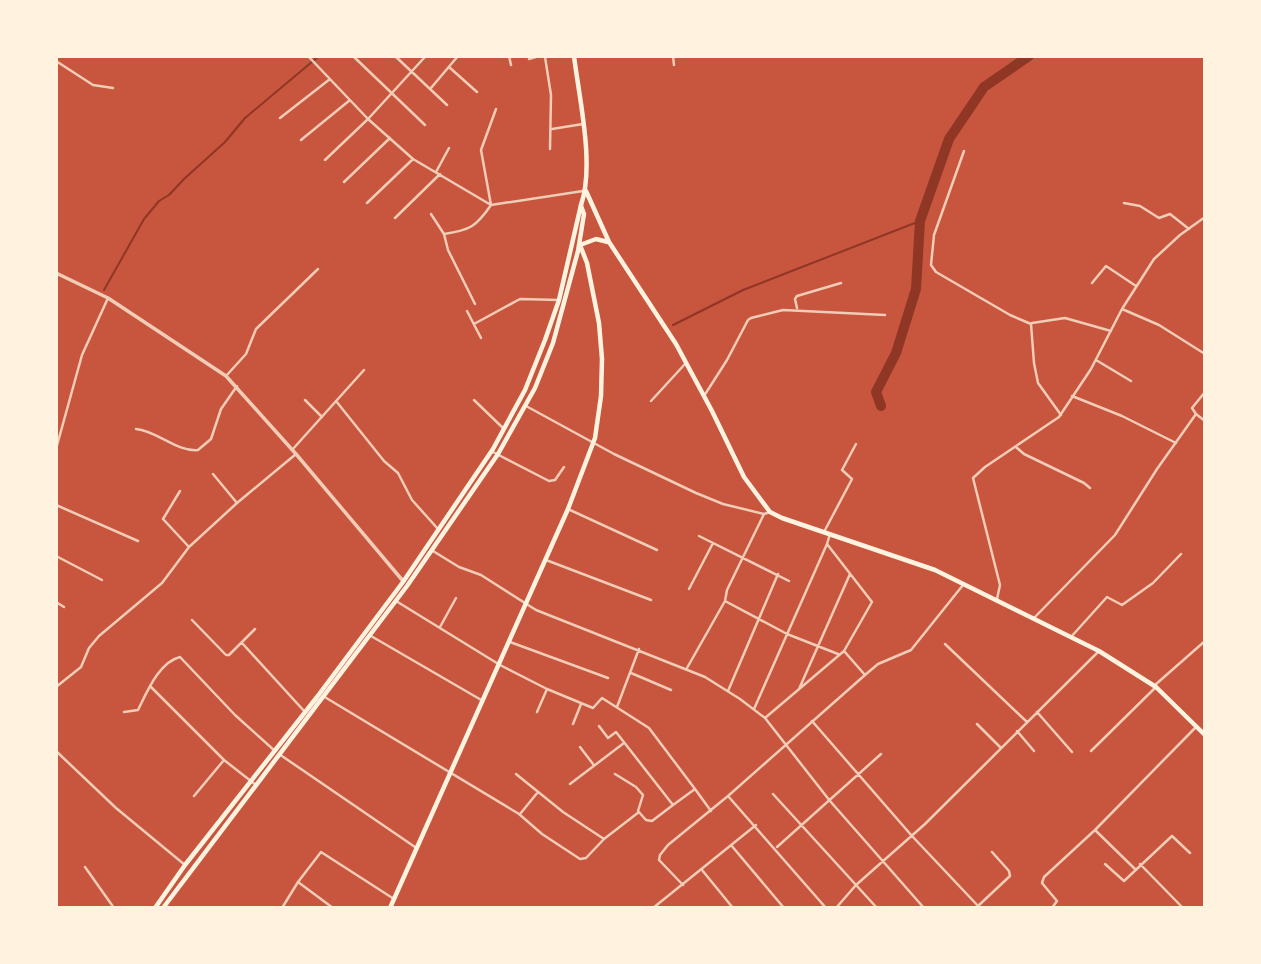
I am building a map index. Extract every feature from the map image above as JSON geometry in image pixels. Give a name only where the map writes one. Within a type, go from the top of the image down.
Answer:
[{"type":"main road","points":[[574,56],[583,124],[586,191],[609,242],[657,312],[704,396],[744,477],[771,512],[935,570],[1072,637],[1155,686],[1205,735]]},
{"type":"main road","points":[[160,907],[185,865],[323,696],[396,601],[491,451],[526,390],[559,300],[586,191]]},
{"type":"main road","points":[[277,753],[305,712],[433,551],[498,454],[526,406],[553,344],[569,292],[580,245],[583,214],[581,205]]},
{"type":"main road","points":[[580,245],[596,239],[609,242]]},
{"type":"main road","points":[[390,908],[546,560],[594,442],[603,359],[587,263],[580,245]]},
{"type":"main road","points":[[160,907],[253,783]]},
{"type":"street","points":[[308,56],[368,119],[413,159],[491,205],[586,191]]},
{"type":"street","points":[[353,56],[425,125]]},
{"type":"street","points":[[395,56],[447,105]]},
{"type":"street","points":[[430,89],[458,56]]},
{"type":"street","points":[[509,56],[511,65]]},
{"type":"street","points":[[542,56],[551,95],[550,149]]},
{"type":"street","points":[[529,59],[552,56]]},
{"type":"street","points":[[673,56],[674,65]]},
{"type":"street","points":[[325,160],[368,119],[424,58]]},
{"type":"street","points":[[56,61],[93,85],[113,88]]},
{"type":"street","points":[[449,67],[477,92]]},
{"type":"street","points":[[280,118],[330,79]]},
{"type":"street","points":[[301,140],[350,100]]},
{"type":"street","points":[[444,234],[471,229],[491,205],[481,150],[496,109]]},
{"type":"street","points":[[552,129],[583,124]]},
{"type":"street","points":[[344,182],[390,138]]},
{"type":"street","points":[[395,218],[438,173],[449,148]]},
{"type":"street","points":[[964,150],[934,235],[931,265],[936,272],[1010,315],[1031,324],[1065,318],[1111,331]]},
{"type":"street","points":[[367,203],[413,159]]},
{"type":"street","points":[[1124,203],[1140,206],[1159,218],[1170,214],[1189,229]]},
{"type":"street","points":[[431,214],[444,234],[448,250],[475,304]]},
{"type":"street","points":[[997,599],[1000,585],[973,481],[985,467],[1061,415],[1096,360],[1122,309],[1154,260],[1205,217]]},
{"type":"street","points":[[1092,283],[1106,266],[1136,286]]},
{"type":"street","points":[[226,376],[246,354],[256,329],[318,269]]},
{"type":"street","points":[[56,273],[107,297],[226,376],[296,454],[405,584]]},
{"type":"street","points":[[798,310],[795,299],[797,296],[841,283]]},
{"type":"street","points":[[56,449],[82,355],[107,297]]},
{"type":"street","points":[[474,324],[520,299],[559,300]]},
{"type":"street","points":[[1122,309],[1159,325],[1205,354]]},
{"type":"street","points":[[704,396],[748,320],[764,313],[798,310],[885,314]]},
{"type":"street","points":[[467,311],[481,338]]},
{"type":"street","points":[[1031,324],[1038,383],[1061,415]]},
{"type":"street","points":[[1096,360],[1131,381]]},
{"type":"street","points":[[651,401],[685,363]]},
{"type":"street","points":[[292,450],[365,370]]},
{"type":"street","points":[[136,429],[158,434],[189,450],[198,450],[211,439],[221,409],[237,386]]},
{"type":"street","points":[[1205,391],[1192,408],[1205,421]]},
{"type":"street","points":[[1072,396],[1122,416],[1175,443]]},
{"type":"street","points":[[305,400],[322,417]]},
{"type":"street","points":[[474,400],[504,429]]},
{"type":"street","points":[[336,401],[384,461],[398,473],[412,500],[439,530]]},
{"type":"street","points":[[526,406],[696,494],[764,514],[771,512]]},
{"type":"street","points":[[1034,618],[1115,535],[1196,414]]},
{"type":"street","points":[[754,709],[827,544],[827,533],[852,479],[842,470],[856,444]]},
{"type":"street","points":[[1016,447],[1024,454],[1090,488]]},
{"type":"street","points":[[491,451],[550,481],[555,480],[564,467]]},
{"type":"street","points":[[57,685],[81,667],[89,648],[99,636],[162,583],[189,547],[296,454]]},
{"type":"street","points":[[212,474],[237,503]]},
{"type":"street","points":[[180,491],[163,519],[189,547]]},
{"type":"street","points":[[56,505],[138,541]]},
{"type":"street","points":[[568,509],[657,550]]},
{"type":"street","points":[[687,669],[725,601],[727,590],[764,514]]},
{"type":"street","points":[[699,536],[789,580]]},
{"type":"street","points":[[689,589],[713,543]]},
{"type":"street","points":[[765,718],[844,651],[872,602],[827,544]]},
{"type":"street","points":[[433,551],[459,568],[481,575],[526,604],[687,669],[729,691],[754,709],[765,718],[830,801],[924,908]]},
{"type":"street","points":[[1072,637],[1107,597],[1122,605],[1153,583],[1181,554]]},
{"type":"street","points":[[56,556],[102,580]]},
{"type":"street","points":[[546,560],[651,600]]},
{"type":"street","points":[[798,691],[850,574]]},
{"type":"street","points":[[729,691],[778,575]]},
{"type":"street","points":[[683,885],[659,860],[668,845],[729,796],[878,664],[911,650],[965,583]]},
{"type":"street","points":[[440,627],[456,598]]},
{"type":"street","points":[[396,601],[500,665],[547,689],[595,709],[600,698],[649,728],[711,811]]},
{"type":"street","points":[[725,601],[787,634],[839,655]]},
{"type":"street","points":[[56,602],[64,607]]},
{"type":"street","points":[[192,620],[226,655],[255,629]]},
{"type":"street","points":[[370,635],[483,701]]},
{"type":"street","points":[[1091,751],[1155,686],[1205,641]]},
{"type":"street","points":[[510,642],[608,678]]},
{"type":"street","points":[[242,643],[305,712]]},
{"type":"street","points":[[945,644],[1027,723]]},
{"type":"street","points":[[617,707],[639,649]]},
{"type":"street","points":[[844,651],[865,675]]},
{"type":"street","points":[[836,908],[856,885],[912,836],[1098,651]]},
{"type":"street","points":[[124,712],[138,710],[150,686],[169,662],[180,656],[235,715],[277,753],[418,849]]},
{"type":"street","points":[[631,673],[671,690]]},
{"type":"street","points":[[150,686],[224,760],[253,783]]},
{"type":"street","points":[[537,712],[547,689]]},
{"type":"street","points":[[323,696],[519,814],[546,837],[580,859],[586,858],[604,839],[639,812],[643,795],[636,787],[615,774]]},
{"type":"street","points":[[573,724],[581,704]]},
{"type":"street","points":[[1037,712],[1072,752]]},
{"type":"street","points":[[812,721],[912,836],[979,907],[1010,876],[1009,871],[992,852]]},
{"type":"street","points":[[977,724],[1001,748]]},
{"type":"street","points":[[599,726],[608,738],[616,732],[673,805]]},
{"type":"street","points":[[1052,908],[1056,899],[1043,886],[1042,880],[1197,726]]},
{"type":"street","points":[[1017,731],[1034,751]]},
{"type":"street","points":[[570,784],[624,743]]},
{"type":"street","points":[[580,747],[594,766]]},
{"type":"street","points":[[56,751],[116,808],[185,865]]},
{"type":"street","points":[[776,848],[881,754]]},
{"type":"street","points":[[194,796],[224,760]]},
{"type":"street","points":[[516,774],[563,812],[604,839]]},
{"type":"street","points":[[639,812],[650,821],[695,789]]},
{"type":"street","points":[[519,814],[538,792]]},
{"type":"street","points":[[774,794],[877,908]]},
{"type":"street","points":[[729,796],[826,908]]},
{"type":"street","points":[[653,908],[756,825]]},
{"type":"street","points":[[1095,830],[1135,869]]},
{"type":"street","points":[[1105,864],[1123,881],[1172,836],[1190,853]]},
{"type":"street","points":[[731,845],[784,908]]},
{"type":"street","points":[[282,908],[298,882],[323,852],[394,899]]},
{"type":"street","points":[[1140,864],[1183,908]]},
{"type":"street","points":[[85,867],[114,908]]},
{"type":"street","points":[[702,870],[733,908]]},
{"type":"street","points":[[298,882],[333,908]]},
{"type":"waterway","points":[[104,290],[144,219],[159,201],[169,195],[225,142],[245,118],[319,56]]},
{"type":"waterway","points":[[881,406],[876,392],[896,353],[916,289],[920,221],[949,139],[984,87],[1029,56]]},
{"type":"waterway","points":[[673,325],[743,290],[920,221]]}]
